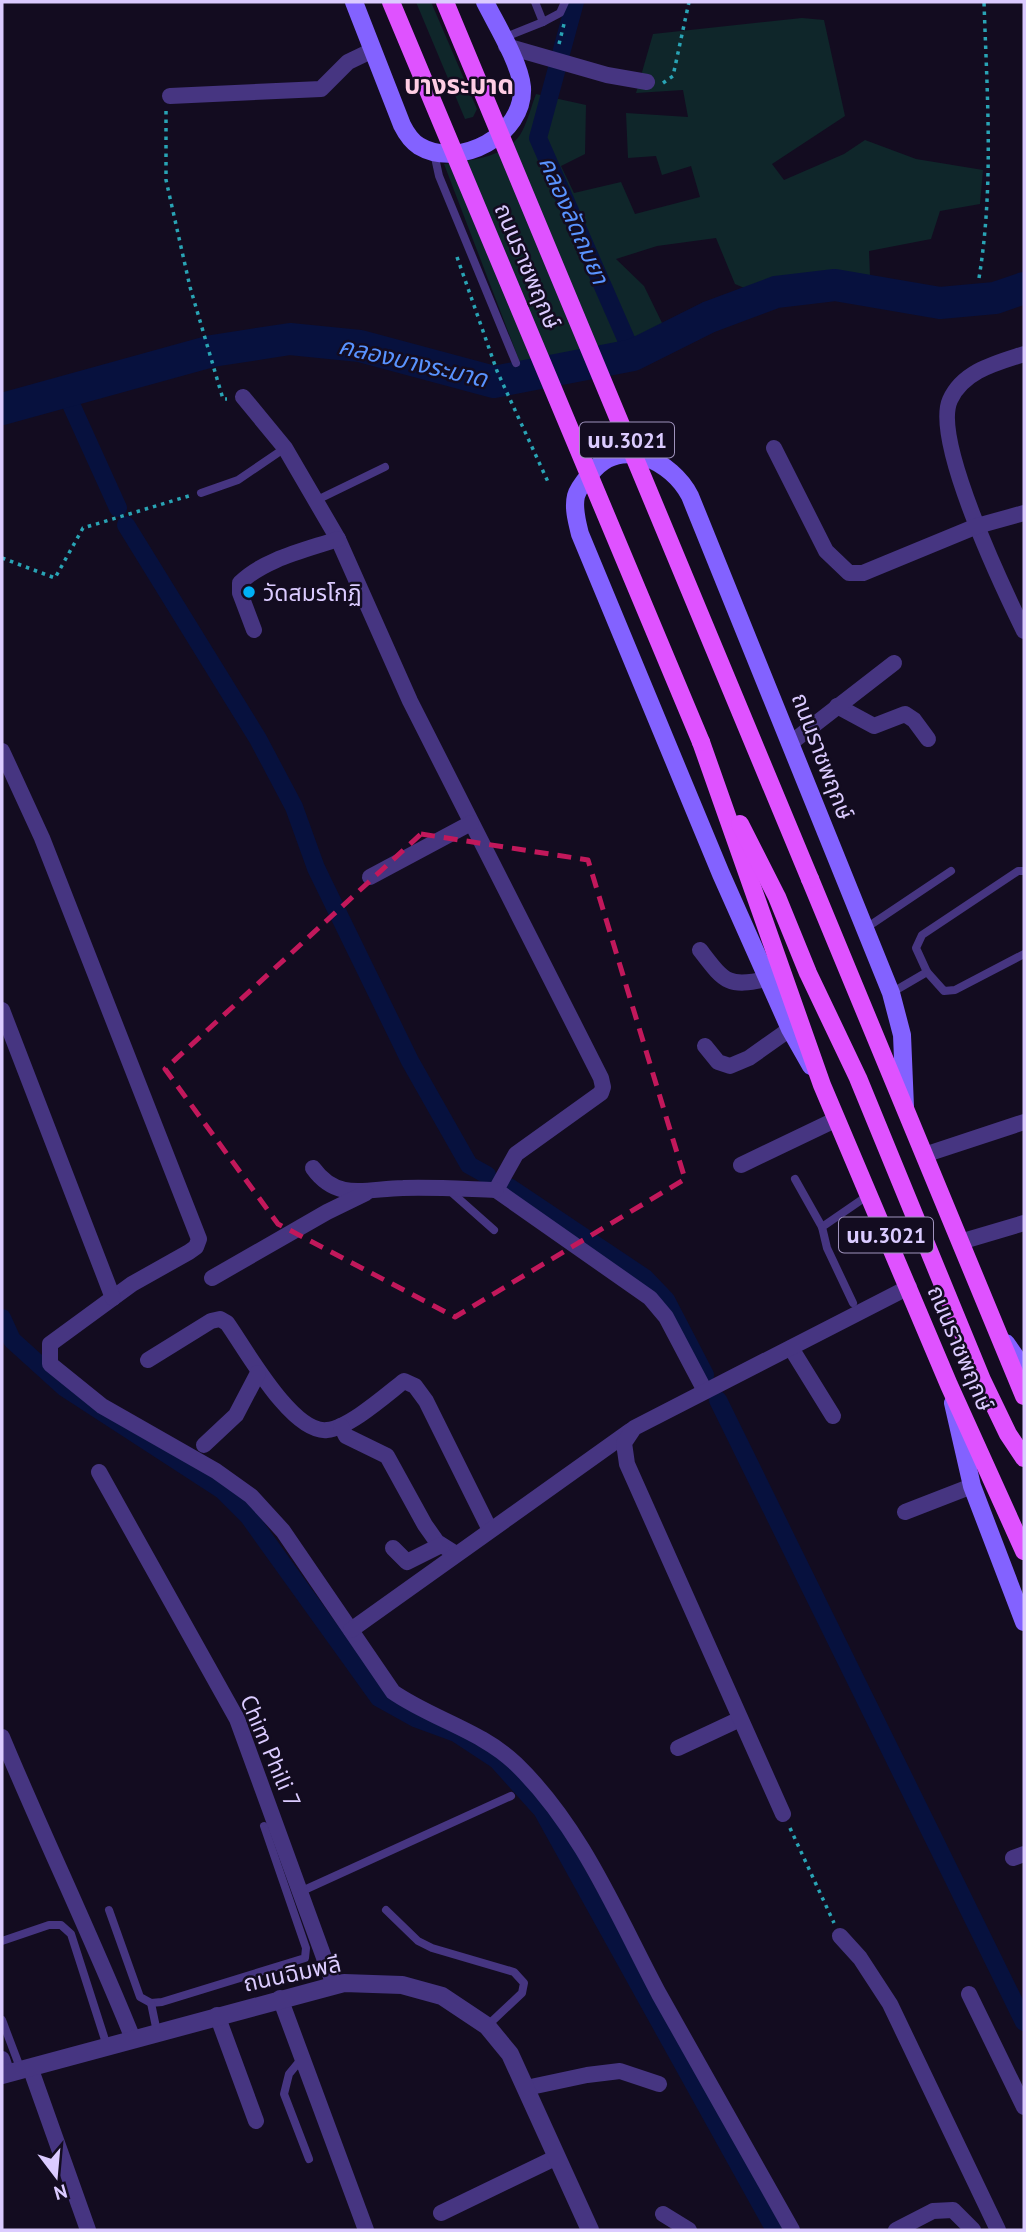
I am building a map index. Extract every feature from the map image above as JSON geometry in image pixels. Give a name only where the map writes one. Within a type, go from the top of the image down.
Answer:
[{"type":"main road","points":[[354,2],[402,125],[420,147],[452,154],[475,149],[510,126],[517,113],[522,87],[485,2]]},
{"type":"main road","name":"ถนนราชพฤกษ์","points":[[391,2],[701,742],[822,1085],[949,1385],[1024,1551]]},
{"type":"main road","name":"ถนนราชพฤกษ์","points":[[444,2],[1024,1396]]},
{"type":"main road","name":"ถนนราชพฤกษ์","points":[[822,1085],[790,1029],[767,979],[642,687],[580,534],[575,510],[576,494],[596,466],[621,455],[658,460],[682,481],[792,742],[891,993],[902,1035],[905,1111]]},
{"type":"main road","points":[[711,768],[777,897],[943,1279],[982,1380],[1008,1434],[1024,1458]]},
{"type":"main road","points":[[994,1326],[1024,1369]]},
{"type":"main road","points":[[949,1385],[972,1486],[1024,1622]]},
{"type":"street","points":[[504,42],[574,65],[647,82]]},
{"type":"street","points":[[170,96],[321,89],[348,62],[373,50]]},
{"type":"street","points":[[1024,354],[977,371],[960,384],[949,402],[949,435],[977,526],[1024,631]]},
{"type":"street","points":[[243,397],[285,448],[338,539],[364,603],[603,1087],[589,1104],[516,1154],[496,1190]]},
{"type":"street","points":[[774,448],[826,551],[849,573],[863,573],[977,526],[1024,514]]},
{"type":"street","points":[[254,630],[240,593],[240,583],[247,576],[278,561],[338,539]]},
{"type":"street","points":[[792,742],[894,663]]},
{"type":"street","points":[[837,706],[874,726],[905,714],[914,720],[928,739]]},
{"type":"street","points":[[2,751],[42,838],[199,1239],[196,1247],[189,1252],[113,1297],[50,1344],[50,1364],[102,1406],[216,1471],[251,1496],[283,1531],[393,1692],[413,1706],[480,1738],[516,1763],[587,1856],[659,1993],[792,2230]]},
{"type":"street","points":[[370,877],[471,823]]},
{"type":"street","points":[[700,950],[730,982],[740,985],[767,979]]},
{"type":"street","points":[[2,1010],[113,1297]]},
{"type":"street","points":[[705,1046],[718,1062],[730,1066],[749,1058],[790,1029]]},
{"type":"street","points":[[741,1165],[837,1119]]},
{"type":"street","points":[[924,1155],[1024,1122]]},
{"type":"street","points":[[313,1168],[326,1183],[366,1193]]},
{"type":"street","points":[[212,1278],[327,1212],[366,1193],[400,1187],[496,1190],[650,1298],[666,1317],[705,1391]]},
{"type":"street","points":[[960,1242],[1024,1223]]},
{"type":"street","points":[[351,1630],[635,1428],[909,1287]]},
{"type":"street","points":[[148,1360],[220,1319],[227,1322],[258,1373],[310,1427],[325,1431],[341,1426],[404,1381],[415,1386],[426,1401],[490,1530]]},
{"type":"street","points":[[791,1348],[833,1416]]},
{"type":"street","points":[[204,1445],[236,1415],[258,1373]]},
{"type":"street","points":[[341,1426],[346,1437],[387,1455],[425,1525],[442,1545],[456,1554]]},
{"type":"street","points":[[635,1428],[625,1443],[627,1464],[783,1814]]},
{"type":"street","name":"Chim Phili 7","points":[[99,1472],[237,1719],[302,1891],[334,1986]]},
{"type":"street","points":[[905,1512],[972,1486]]},
{"type":"street","points":[[393,1548],[407,1562],[442,1545]]},
{"type":"street","points":[[678,1748],[740,1719]]},
{"type":"street","points":[[2,1737],[53,1858],[95,1944],[133,2039]]},
{"type":"street","points":[[841,1936],[860,1958],[890,2004],[998,2230]]},
{"type":"street","name":"ถนนฉิมพลี","points":[[12,2069],[107,2047],[280,1998],[334,1986],[402,1984],[442,1996],[487,2026],[510,2054],[590,2230]]},
{"type":"street","points":[[968,1994],[1024,2106]]},
{"type":"street","points":[[280,1998],[366,2230]]},
{"type":"street","points":[[217,2015],[256,2121]]},
{"type":"street","points":[[12,2069],[88,2230]]},
{"type":"street","points":[[526,2088],[621,2071],[659,2084]]},
{"type":"street","points":[[441,2213],[557,2157]]},
{"type":"street","points":[[896,2230],[933,2211],[953,2210],[973,2230]]},
{"type":"street","points":[[663,2214],[689,2230]]},
{"type":"lane","points":[[535,2],[543,22]]},
{"type":"lane","points":[[504,42],[560,13],[565,2]]},
{"type":"lane","points":[[434,150],[439,176],[516,363]]},
{"type":"lane","points":[[201,493],[238,480],[285,448]]},
{"type":"lane","points":[[317,500],[385,467]]},
{"type":"lane","points":[[866,928],[951,871]]},
{"type":"lane","points":[[1024,871],[998,884],[922,935],[916,948],[926,972],[944,991],[955,990],[1024,954]]},
{"type":"lane","points":[[891,993],[926,972]]},
{"type":"lane","points":[[795,1179],[822,1227],[827,1248],[853,1303]]},
{"type":"lane","points":[[447,1189],[495,1230]]},
{"type":"lane","points":[[822,1227],[870,1195]]},
{"type":"lane","points":[[302,1891],[511,1796]]},
{"type":"lane","points":[[109,1910],[140,1997],[150,2003],[174,1999],[306,1958],[306,1948],[264,1826]]},
{"type":"lane","points":[[386,1910],[418,1941],[432,1948],[514,1972],[522,1978],[522,1993],[487,2026]]},
{"type":"lane","points":[[2,1941],[49,1925],[61,1924],[71,1934],[107,2047]]},
{"type":"lane","points":[[150,2003],[158,2032]]},
{"type":"lane","points":[[2,2020],[12,2069]]},
{"type":"lane","points":[[303,2057],[289,2074],[285,2094],[309,2159]]},
{"type":"path","points":[[647,82],[667,82],[673,76],[689,2]]},
{"type":"path","points":[[979,278],[984,250],[989,138],[984,2]]},
{"type":"path","points":[[555,59],[567,13]]},
{"type":"path","points":[[170,96],[166,106],[166,180],[190,287],[223,399],[243,397]]},
{"type":"path","points":[[456,254],[497,371],[549,484]]},
{"type":"path","points":[[2,558],[55,578],[83,528],[201,493]]},
{"type":"path","points":[[783,1814],[841,1936]]},
{"type":"highlighted area","points":[[421,834],[588,860],[685,1179],[455,1317],[278,1224],[165,1069]]},
{"type":"green space","points":[[416,2],[431,2],[477,109],[473,117],[465,119]]},
{"type":"green space","points":[[802,18],[824,20],[845,116],[772,164],[784,180],[844,154],[865,140],[916,159],[983,170],[980,204],[940,211],[931,239],[869,251],[870,276],[780,285],[754,292],[735,284],[716,238],[657,246],[616,259],[644,286],[664,327],[639,342],[524,373],[444,164],[485,157],[513,143],[527,121],[536,94],[586,105],[585,154],[561,166],[574,193],[621,182],[635,214],[700,197],[691,166],[662,175],[656,156],[628,158],[626,113],[688,117],[683,90],[636,93],[653,34]]},
{"type":"waterway","name":"คลองลัดถมยา","points":[[575,2],[538,138],[633,355]]},
{"type":"waterway","name":"คลองบางระมาด","points":[[2,409],[212,351],[290,339],[360,346],[494,382],[633,355],[709,317],[776,292],[835,285],[940,303],[995,298],[1024,288]]},
{"type":"waterway","points":[[65,391],[118,508]]},
{"type":"waterway","points":[[126,525],[258,739],[294,807],[316,868],[410,1061],[469,1165],[487,1175]]},
{"type":"waterway","points":[[509,1187],[645,1278],[666,1300],[705,1375]]},
{"type":"waterway","points":[[2,1318],[12,1340],[65,1388],[222,1490],[249,1517],[379,1698],[415,1718],[456,1733],[497,1760],[542,1810],[775,2230]]},
{"type":"waterway","points":[[718,1400],[1024,2022]]},
{"type":"place","name":"วัดสมรโกฏิ","points":[[249,592]]},
{"type":"district","name":"บางระมาด","points":[[459,84]]}]
